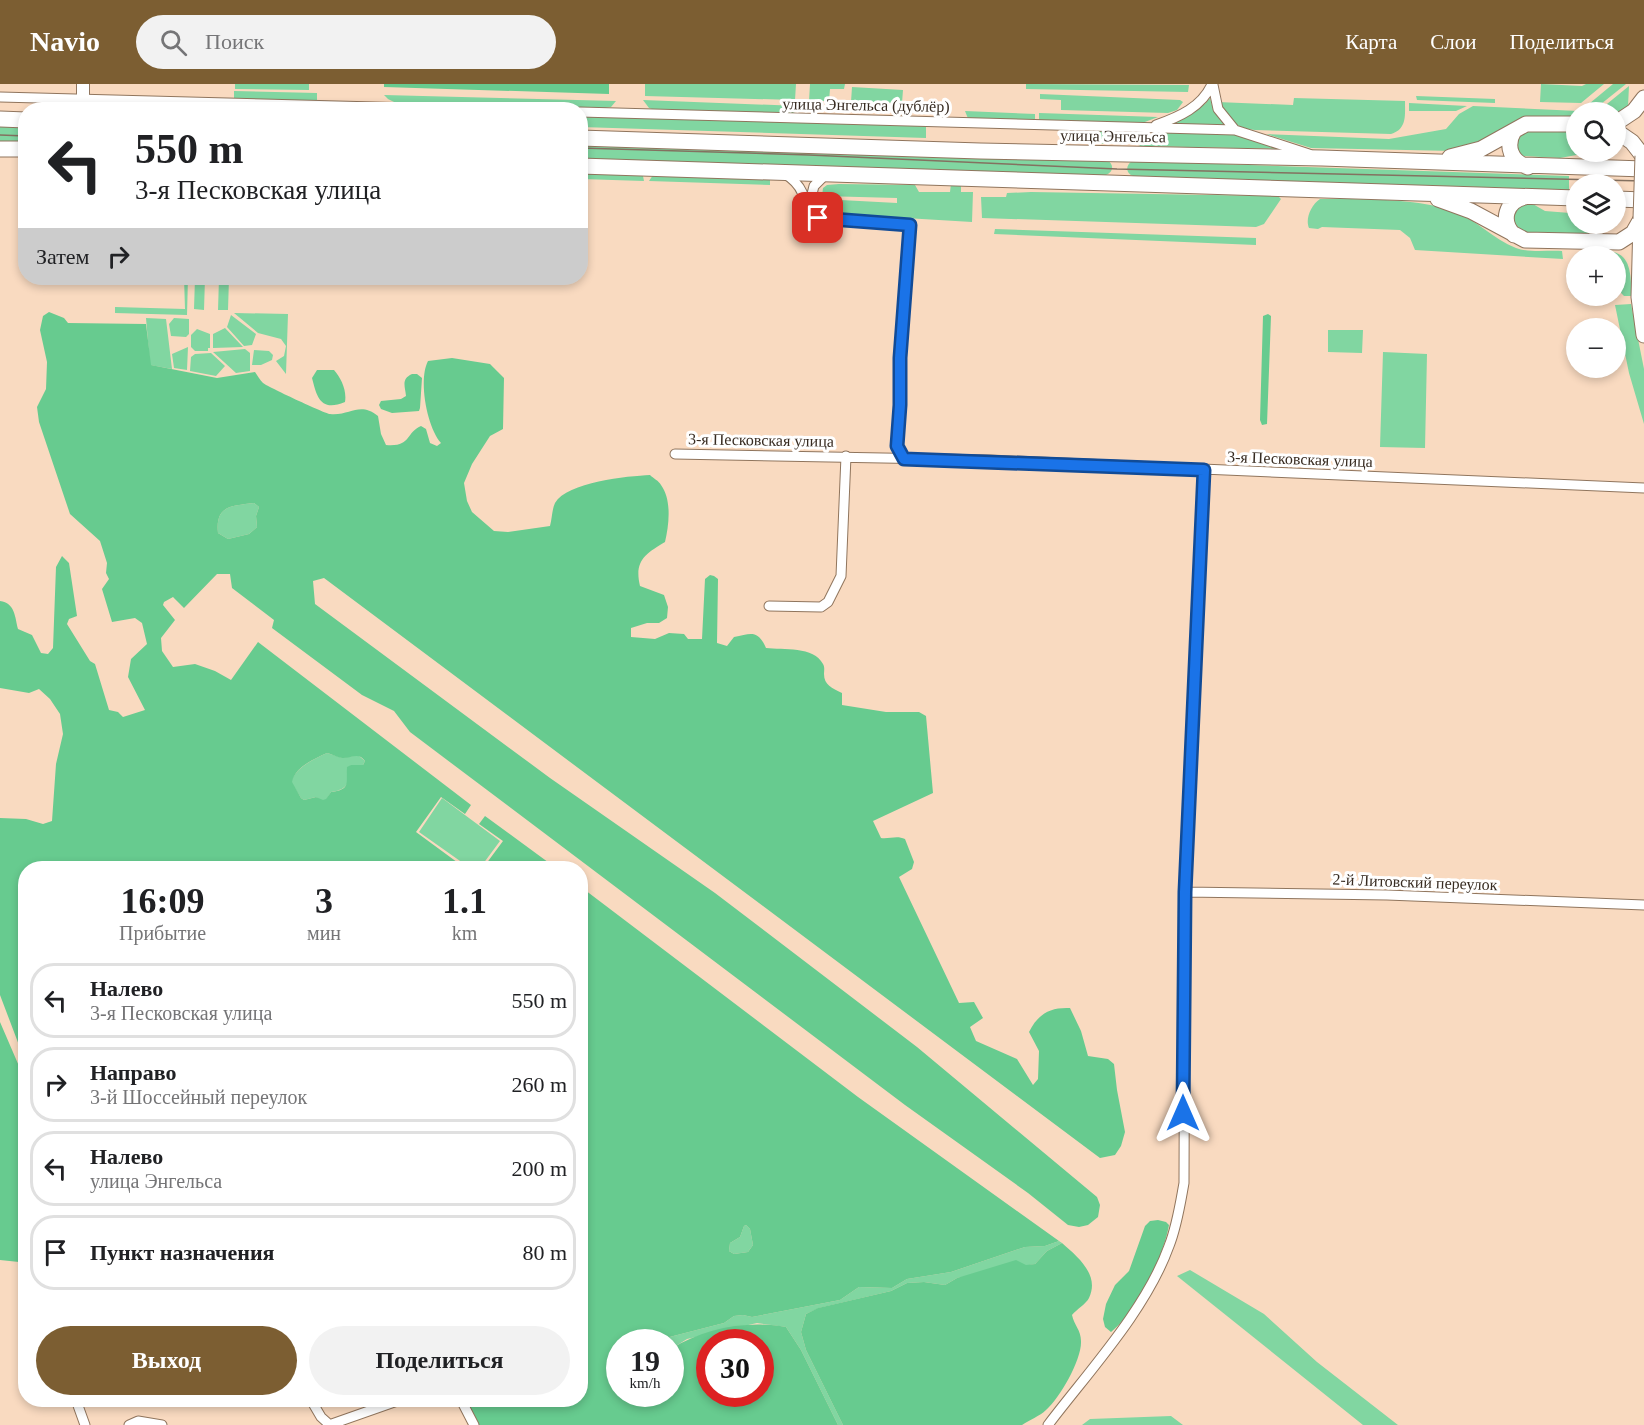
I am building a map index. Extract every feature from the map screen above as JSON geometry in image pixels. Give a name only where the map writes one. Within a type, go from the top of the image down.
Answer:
[{"type":"main road","points":[[1626,116],[1634,111],[1644,98]]},
{"type":"main road","points":[[0,119],[18,120]]},
{"type":"main road","points":[[1418,161],[1470,153],[1514,131],[1521,125],[1566,124]]},
{"type":"main road","points":[[1514,131],[1509,144],[1511,152],[1516,160],[1528,166]]},
{"type":"main road","name":"улица Энгельса","points":[[588,138],[1322,158],[1644,170]]},
{"type":"main road","points":[[1626,138],[1643,156]]},
{"type":"main road","points":[[1644,138],[1639,275],[1639,297],[1644,334]]},
{"type":"main road","points":[[0,148],[18,149]]},
{"type":"main road","points":[[1117,183],[1118,154]]},
{"type":"main road","points":[[588,166],[1420,195],[1566,198]]},
{"type":"main road","points":[[1420,195],[1471,211],[1524,240],[1609,243],[1624,240],[1633,233],[1641,219]]},
{"type":"main road","points":[[1516,237],[1507,226],[1507,213],[1514,202],[1527,197]]},
{"type":"main road","points":[[1626,199],[1644,200]]},
{"type":"main road","points":[[1609,243],[1625,251],[1634,262],[1639,275]]},
{"type":"street","points":[[83,84],[84,102]]},
{"type":"street","points":[[1151,127],[1181,115],[1198,104],[1213,84]]},
{"type":"street","points":[[1213,84],[1218,109],[1235,130]]},
{"type":"street","points":[[0,97],[60,102]]},
{"type":"street","name":"улица Энгельса (дублёр)","points":[[588,112],[1235,130],[1322,158]]},
{"type":"street","points":[[786,174],[802,190],[808,217]]},
{"type":"street","points":[[808,217],[810,195],[818,180],[825,175]]},
{"type":"street","points":[[808,217],[910,225],[900,358],[901,398],[897,446],[904,459]]},
{"type":"street","name":"3-я Песковская улица","points":[[675,454],[846,456],[1644,488]]},
{"type":"street","name":"3-я Песковская улица","points":[[769,606],[821,607],[828,602],[841,576],[846,456]]},
{"type":"street","points":[[1048,1425],[1135,1312],[1158,1272],[1178,1216],[1184,1183],[1185,892],[1204,470]]},
{"type":"street","name":"2-й Литовский переулок","points":[[1185,892],[1387,895],[1644,905]]},
{"type":"street","points":[[79,1407],[85,1425]]},
{"type":"street","points":[[315,1407],[321,1417],[330,1425],[380,1407]]},
{"type":"street","points":[[465,1407],[474,1425]]},
{"type":"street","points":[[129,1425],[138,1421],[162,1425]]},
{"type":"green space","points":[[235,84],[309,84],[309,90],[235,89]]},
{"type":"green space","points":[[384,84],[609,84],[609,94],[384,87]]},
{"type":"green space","points":[[645,84],[796,84],[795,100],[645,96]]},
{"type":"green space","points":[[810,84],[845,84],[844,89],[830,89],[829,101],[809,101]]},
{"type":"green space","points":[[1026,84],[1189,85],[1188,92],[1026,89]]},
{"type":"green space","points":[[1541,84],[1582,86],[1604,84],[1582,102],[1540,102]]},
{"type":"green space","points":[[1613,84],[1626,84],[1604,102],[1591,102]]},
{"type":"green space","points":[[1629,86],[1626,108],[1626,102],[1609,102]]},
{"type":"green space","points":[[852,87],[903,90],[902,103],[851,102]]},
{"type":"green space","points":[[234,91],[317,93],[317,102],[234,101]]},
{"type":"green space","points":[[1040,94],[1180,100],[1183,102],[1177,110],[1168,113],[1061,110],[1061,100],[1040,99]]},
{"type":"green space","points":[[384,95],[616,101],[611,107],[605,108],[588,108],[588,102],[394,102]]},
{"type":"green space","points":[[1416,96],[1495,99],[1495,103],[1417,100]]},
{"type":"green space","points":[[1210,98],[1213,109],[1226,126],[1167,124],[1205,104]]},
{"type":"green space","points":[[1294,98],[1405,101],[1404,121],[1400,129],[1391,134],[1255,130],[1236,124],[1217,102],[1293,105]]},
{"type":"green space","points":[[643,100],[799,106],[790,115],[655,110],[649,108]]},
{"type":"green space","points":[[1409,103],[1467,106],[1456,111],[1409,111]]},
{"type":"green space","points":[[1473,106],[1566,110],[1566,120],[1498,135],[1454,151],[1311,148],[1266,134],[1389,139],[1446,129],[1459,114]]},
{"type":"green space","points":[[965,111],[1035,114],[1035,122],[969,121]]},
{"type":"green space","points":[[1039,113],[1158,117],[1137,125],[1039,122]]},
{"type":"green space","points":[[588,114],[926,122],[926,138],[588,127]]},
{"type":"green space","points":[[0,124],[18,125],[18,144],[0,143]]},
{"type":"green space","points":[[1061,127],[1131,129],[1115,144],[1082,143],[1061,138]]},
{"type":"green space","points":[[1526,130],[1566,132],[1566,157],[1522,156],[1518,153],[1515,139]]},
{"type":"green space","points":[[1155,131],[1228,133],[1286,149],[1139,146]]},
{"type":"green space","points":[[588,141],[1107,160],[1112,168],[1111,172],[1106,175],[944,175],[588,162]]},
{"type":"green space","points":[[1132,161],[1566,176],[1566,190],[1133,176],[1127,169]]},
{"type":"green space","points":[[588,170],[642,171],[644,181],[588,179]]},
{"type":"green space","points":[[655,172],[770,176],[770,185],[649,181]]},
{"type":"green space","points":[[951,184],[961,184],[961,192],[973,192],[972,222],[822,213],[819,204],[822,199],[897,203],[897,198],[822,196],[823,188],[827,185],[915,185],[919,192],[950,192]]},
{"type":"green space","points":[[1007,193],[1278,196],[1281,199],[1264,224],[1256,227],[982,218],[981,197],[1006,197]]},
{"type":"green space","points":[[1320,199],[1388,200],[1439,207],[1462,215],[1516,248],[1533,251],[1562,251],[1563,259],[1415,250],[1410,238],[1400,230],[1309,228],[1310,212]]},
{"type":"green space","points":[[1531,203],[1545,211],[1566,213],[1566,234],[1599,234],[1599,237],[1527,234],[1516,230],[1512,213],[1520,204]]},
{"type":"green space","points":[[995,229],[1256,238],[1256,245],[994,234]]},
{"type":"green space","points":[[1626,261],[1629,267],[1632,296],[1626,296]]},
{"type":"green space","points":[[184,285],[188,285],[187,315],[115,313],[115,307],[185,309]]},
{"type":"green space","points":[[195,285],[205,285],[204,310],[194,309]]},
{"type":"green space","points":[[219,285],[229,285],[228,310],[218,310]]},
{"type":"green space","points":[[1631,304],[1644,369],[1644,424],[1626,358],[1626,318],[1618,318],[1615,306]]},
{"type":"green space","points":[[49,312],[64,318],[68,323],[146,324],[151,365],[217,378],[255,372],[267,385],[326,413],[337,414],[360,409],[371,412],[378,416],[381,434],[386,445],[404,442],[421,426],[426,429],[430,443],[437,446],[441,443],[428,415],[424,391],[425,369],[428,361],[452,358],[490,364],[504,378],[503,429],[490,436],[472,464],[464,483],[467,501],[472,512],[494,531],[508,532],[550,526],[555,503],[572,490],[613,479],[650,475],[660,484],[667,498],[668,520],[665,542],[652,550],[640,564],[640,586],[664,595],[668,607],[667,618],[659,623],[647,623],[631,628],[631,637],[655,639],[669,633],[684,634],[688,639],[702,639],[705,579],[710,575],[714,576],[718,579],[717,643],[727,646],[734,637],[754,634],[760,638],[766,648],[789,649],[813,654],[823,664],[827,684],[842,693],[842,705],[886,712],[919,712],[926,716],[933,793],[873,821],[881,838],[905,839],[914,862],[912,869],[899,877],[959,1003],[974,1002],[983,1018],[970,1027],[976,1041],[1017,1059],[1033,1085],[1038,1079],[1039,1051],[1029,1032],[1045,1013],[1070,1008],[1081,1031],[1088,1056],[1108,1059],[1114,1064],[1125,1132],[1121,1146],[1115,1155],[1100,1158],[324,578],[313,581],[315,604],[550,778],[715,893],[917,1047],[1097,1197],[1100,1205],[1098,1217],[1088,1225],[1079,1227],[1068,1225],[1028,1193],[905,1105],[588,866],[588,861],[581,861],[410,732],[394,711],[362,695],[272,628],[274,620],[232,588],[230,574],[217,574],[184,608],[173,597],[164,602],[163,605],[175,620],[161,638],[162,651],[173,667],[195,664],[231,680],[258,642],[471,805],[465,814],[441,797],[416,832],[455,861],[18,861],[18,1043],[0,995],[0,818],[26,819],[43,824],[52,821],[56,764],[63,734],[60,714],[50,699],[39,689],[29,693],[0,688],[0,601],[5,602],[11,608],[18,629],[32,635],[41,653],[48,654],[53,648],[56,567],[62,556],[69,563],[77,616],[69,619],[67,624],[90,661],[95,664],[109,710],[118,712],[123,717],[145,710],[128,677],[131,659],[147,644],[142,623],[135,618],[112,622],[102,589],[109,579],[100,541],[70,514],[39,422],[37,407],[46,389],[47,362],[40,330],[43,316]],"holes":[[[254,503],[259,507],[256,516],[257,527],[249,534],[228,539],[218,533],[219,517],[222,512],[232,506]],[[327,753],[342,758],[360,756],[365,761],[363,765],[347,767],[345,787],[331,792],[326,799],[316,797],[304,800],[301,798],[292,782],[297,772],[306,764]]]},
{"type":"green space","points":[[234,313],[288,314],[286,374],[276,361],[284,356],[286,346],[281,339],[258,333]]},
{"type":"green space","points":[[1268,314],[1271,316],[1267,424],[1262,425],[1260,420],[1263,316]]},
{"type":"green space","points":[[231,315],[256,334],[252,345],[244,346],[227,327]]},
{"type":"green space","points":[[146,318],[166,319],[172,369],[150,365]]},
{"type":"green space","points":[[174,318],[189,319],[189,334],[186,337],[171,336],[169,324]]},
{"type":"green space","points":[[225,328],[243,347],[213,348],[213,334]]},
{"type":"green space","points":[[197,329],[210,334],[208,351],[195,351],[191,347],[191,335]]},
{"type":"green space","points":[[1328,330],[1363,330],[1362,353],[1328,352]]},
{"type":"green space","points":[[188,347],[187,370],[174,368],[172,354]]},
{"type":"green space","points":[[245,349],[250,353],[250,371],[236,373],[213,352]]},
{"type":"green space","points":[[254,350],[269,351],[273,355],[272,360],[261,365],[252,365]]},
{"type":"green space","points":[[1383,352],[1427,354],[1425,448],[1380,447]]},
{"type":"green space","points":[[211,353],[225,366],[216,376],[190,371],[191,357],[195,354]]},
{"type":"green space","points":[[317,370],[334,370],[343,384],[345,402],[330,405],[321,401],[312,378]]},
{"type":"green space","points":[[412,374],[417,374],[422,378],[419,411],[392,413],[381,409],[379,405],[381,401],[401,399],[406,396],[405,381]]},
{"type":"green space","points":[[254,503],[259,507],[256,516],[257,527],[249,534],[228,539],[218,533],[219,517],[222,512],[232,506]]},
{"type":"green space","points":[[327,753],[343,758],[358,755],[365,761],[363,765],[351,765],[345,787],[331,792],[326,800],[322,801],[316,797],[304,800],[291,782],[293,777],[306,764]]},
{"type":"green space","points":[[442,798],[500,841],[485,861],[460,861],[419,832]]},
{"type":"green space","points":[[485,816],[546,861],[488,861],[503,841],[479,824]]},
{"type":"green space","points":[[588,892],[858,1097],[1059,1241],[1045,1246],[1025,1247],[951,1272],[907,1279],[892,1288],[859,1287],[840,1300],[752,1317],[734,1316],[724,1323],[684,1333],[684,1329],[606,1329],[606,1407],[684,1407],[684,1342],[696,1336],[696,1407],[774,1407],[774,1329],[721,1329],[741,1325],[771,1325],[786,1327],[801,1350],[838,1425],[477,1425],[468,1407],[588,1407]],"holes":[[[746,1225],[750,1229],[753,1245],[748,1252],[734,1254],[729,1251],[730,1243],[740,1237]]]},
{"type":"green space","points":[[0,1022],[18,1064],[18,1262],[0,1260]]},
{"type":"green space","points":[[1158,1220],[1169,1225],[1155,1268],[1139,1298],[1121,1323],[1111,1332],[1105,1327],[1103,1319],[1106,1304],[1115,1285],[1129,1271],[1145,1226],[1150,1221]]},
{"type":"green space","points":[[746,1225],[750,1229],[753,1245],[748,1252],[734,1254],[729,1251],[730,1243],[740,1237]]},
{"type":"green space","points":[[1059,1241],[1062,1243],[1047,1251],[1035,1264],[957,1278],[945,1285],[924,1282],[907,1283],[891,1291],[819,1308],[806,1314],[801,1332],[806,1350],[843,1425],[838,1425],[801,1350],[786,1327],[757,1323],[731,1329],[701,1329],[724,1323],[734,1316],[752,1317],[840,1300],[859,1287],[892,1288],[907,1279],[951,1272],[1025,1247],[1045,1246]]},
{"type":"green space","points":[[1062,1243],[1086,1267],[1090,1274],[1092,1290],[1088,1300],[1072,1315],[1081,1341],[1078,1358],[1058,1397],[1044,1412],[1022,1425],[843,1425],[806,1350],[801,1332],[806,1314],[818,1308],[891,1291],[907,1283],[924,1282],[945,1285],[957,1278],[1016,1260],[1026,1265],[1035,1264],[1047,1251]]},
{"type":"green space","points":[[1190,1270],[1264,1314],[1317,1362],[1398,1425],[1363,1425],[1177,1276]]},
{"type":"green space","points":[[696,1330],[696,1337],[684,1341],[684,1333]]},
{"type":"green space","points":[[1171,1416],[1183,1425],[1082,1425],[1090,1419]]},
{"type":"tram line","points":[[0,135],[18,136]]},
{"type":"tram line","points":[[588,148],[809,155],[1117,169],[1644,181]]},
{"type":"route","points":[[818,218],[910,225],[900,358],[901,390],[897,446],[904,459],[990,460],[1204,470],[1185,892],[1183,1113]]}]
